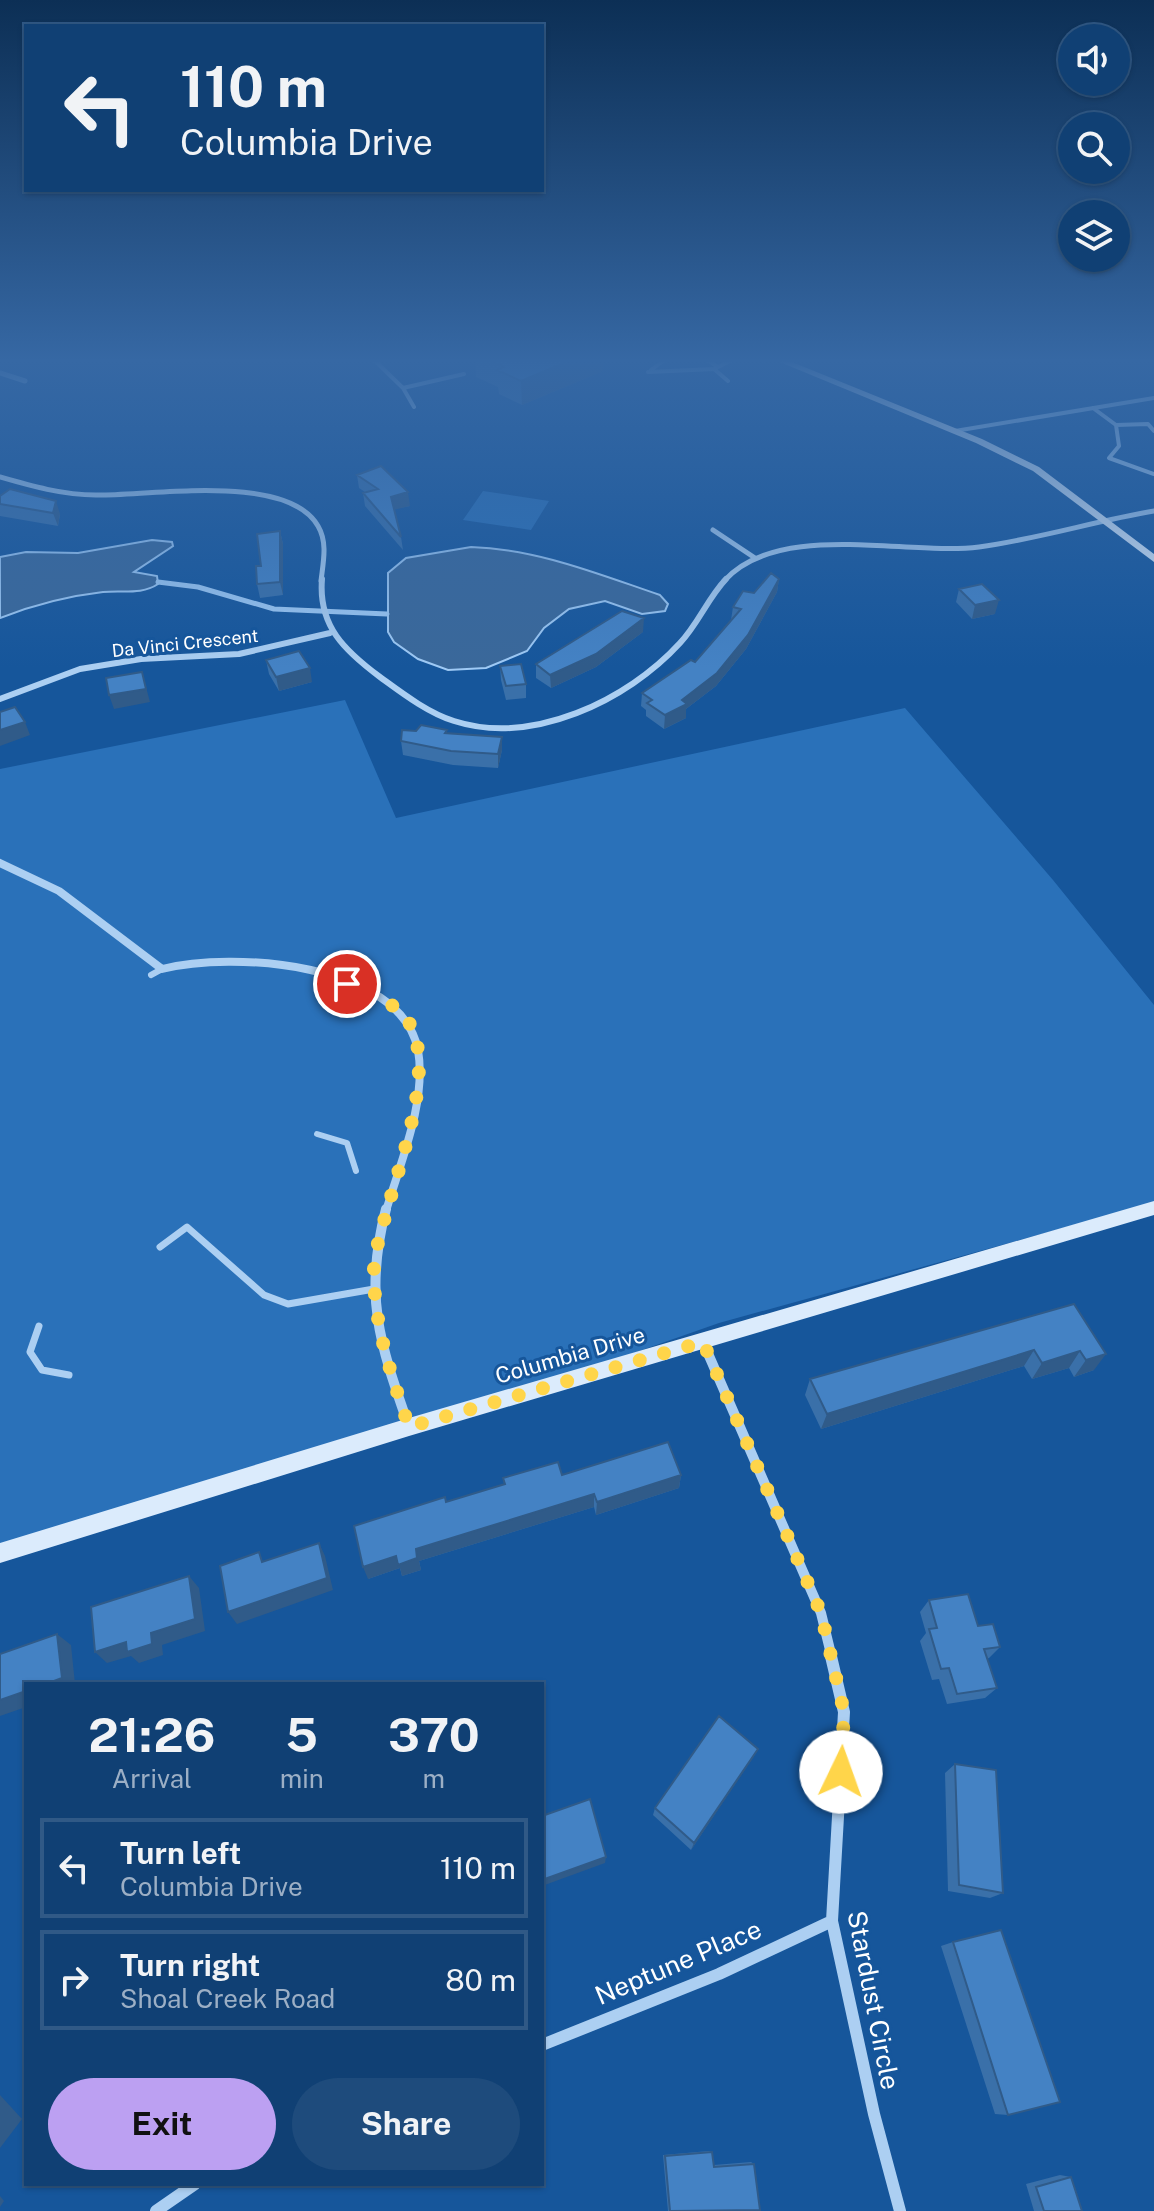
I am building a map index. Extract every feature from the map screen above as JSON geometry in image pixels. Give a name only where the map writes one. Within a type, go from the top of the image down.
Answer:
[{"type":"main road","points":[[1019,461],[1036,469],[1154,559]]},
{"type":"main road","name":"Columbia Drive","points":[[0,1553],[409,1427],[1154,1208]]},
{"type":"street","points":[[0,477],[49,491],[92,495],[238,492],[293,505],[308,514],[325,539],[327,560],[321,585],[330,633],[371,670],[450,720],[480,727],[546,721],[583,711],[649,672],[680,643],[716,590],[734,570],[755,558],[816,544],[973,548],[1103,518],[1154,511]]},
{"type":"street","points":[[713,530],[755,558]]},
{"type":"street","name":"Da Vinci Crescent","points":[[0,699],[80,669],[141,659],[239,654],[330,633]]},
{"type":"street","points":[[0,863],[59,891],[162,969],[201,958],[245,958],[328,977],[385,1001],[414,1032],[418,1086],[374,1263],[374,1289],[384,1351],[409,1427]]},
{"type":"street","name":"Stardust Circle","points":[[703,1342],[821,1613],[841,1698],[844,1712],[832,1921],[874,2114],[900,2211]]},
{"type":"street","name":"Neptune Place","points":[[544,2044],[719,1974],[832,1921]]},
{"type":"street","points":[[156,2211],[192,2186]]},
{"type":"lane","points":[[1118,461],[1154,474]]},
{"type":"lane","points":[[151,975],[162,969]]},
{"type":"lane","points":[[317,1134],[347,1143],[356,1171]]},
{"type":"lane","points":[[160,1247],[187,1227],[264,1295],[288,1304],[374,1289]]},
{"type":"lane","points":[[39,1326],[30,1352],[42,1370],[69,1375]]},
{"type":"shaded area","points":[[483,491],[549,501],[531,530],[463,520]]},
{"type":"shaded area","points":[[152,540],[172,542],[173,546],[134,572],[157,576],[158,584],[139,591],[77,596],[0,618],[0,557],[26,552],[78,553]]},
{"type":"shaded area","points":[[471,547],[520,552],[567,564],[660,595],[668,604],[665,611],[642,614],[605,601],[569,609],[544,628],[527,651],[486,668],[448,670],[418,659],[394,642],[388,632],[388,573],[406,558]]},
{"type":"shaded area","points":[[345,700],[396,818],[905,708],[1053,880],[1154,1005],[1154,1203],[719,1323],[337,1457],[0,1550],[0,769]]},
{"type":"building","points":[[381,466],[408,492],[391,497],[401,537],[363,493],[378,489],[357,475]]},
{"type":"building","points":[[10,489],[56,501],[53,513],[0,504],[0,496]]},
{"type":"building","points":[[280,531],[280,582],[257,584],[256,566],[261,566],[257,534]]},
{"type":"building","points":[[771,573],[779,579],[748,635],[717,673],[682,700],[687,704],[665,715],[647,703],[652,700],[642,693],[691,660],[695,662],[741,609],[733,607],[743,591],[754,593]]},
{"type":"building","points":[[982,584],[999,600],[975,605],[959,589]]},
{"type":"building","points":[[622,611],[644,618],[596,654],[550,675],[536,664]]},
{"type":"building","points":[[299,651],[310,668],[276,677],[266,660]]},
{"type":"building","points":[[521,664],[526,684],[506,686],[500,666]]},
{"type":"building","points":[[142,672],[146,689],[109,695],[106,678]]},
{"type":"building","points":[[15,707],[25,722],[0,730],[0,712]]},
{"type":"building","points":[[421,725],[447,730],[445,733],[502,737],[498,754],[451,751],[401,741],[402,730],[416,731]]},
{"type":"building","points":[[1074,1304],[1106,1354],[1086,1360],[1080,1351],[1042,1363],[1034,1350],[827,1414],[810,1379]]},
{"type":"building","points":[[668,1442],[681,1475],[597,1502],[594,1494],[416,1549],[417,1558],[398,1565],[396,1556],[363,1567],[354,1526],[445,1497],[446,1502],[505,1484],[503,1478],[558,1462],[562,1475]]},
{"type":"building","points":[[319,1543],[327,1578],[228,1612],[220,1566],[259,1552],[262,1562]]},
{"type":"building","points":[[189,1576],[195,1619],[151,1633],[152,1644],[127,1652],[126,1642],[95,1652],[91,1607]]},
{"type":"building","points":[[968,1594],[978,1626],[993,1624],[1000,1647],[984,1649],[997,1688],[957,1694],[949,1668],[941,1669],[929,1629],[937,1628],[929,1600]]},
{"type":"building","points":[[57,1634],[62,1678],[51,1682],[24,1682],[24,1692],[0,1700],[0,1654]]},
{"type":"building","points":[[719,1716],[758,1749],[694,1843],[655,1808]]},
{"type":"building","points":[[955,1764],[996,1770],[1003,1893],[959,1885]]},
{"type":"building","points":[[590,1799],[606,1857],[544,1879],[544,1815]]},
{"type":"building","points":[[1001,1930],[1060,2102],[1008,2115],[953,1942]]},
{"type":"building","points":[[712,2152],[714,2167],[754,2164],[760,2210],[670,2211],[665,2156]]},
{"type":"building","points":[[1071,2177],[1082,2211],[1044,2211],[1036,2187]]},
{"type":"waterway","points":[[158,582],[198,587],[274,609],[387,614]]},
{"type":"route","points":[[347,984],[385,1001],[405,1018],[414,1032],[418,1053],[418,1086],[374,1263],[375,1311],[379,1331],[409,1427],[703,1342],[821,1613],[844,1712],[841,1772]]}]
